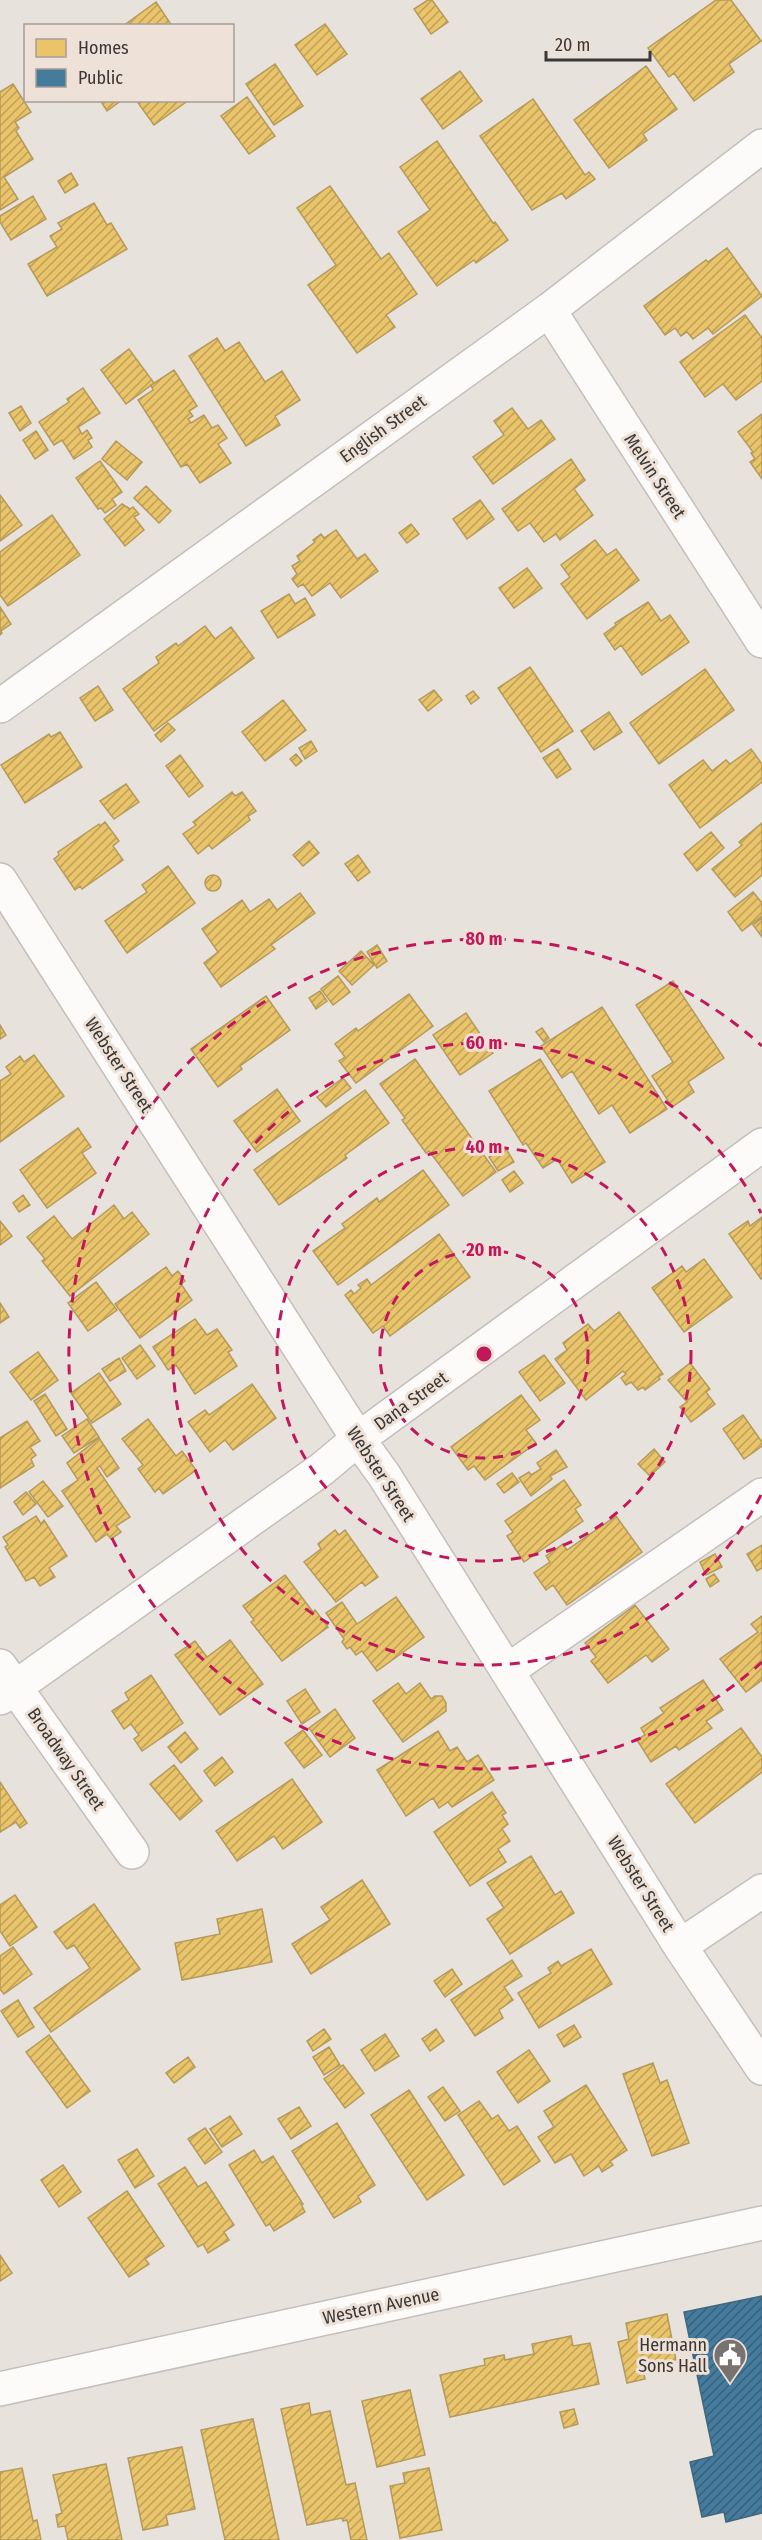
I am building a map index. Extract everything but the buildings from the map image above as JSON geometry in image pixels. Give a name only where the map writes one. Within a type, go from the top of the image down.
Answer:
[{"type":"street","name":"English Street","points":[[0,706],[549,310],[762,146]]},
{"type":"street","name":"Melvin Street","points":[[549,310],[762,641]]},
{"type":"street","name":"Webster Street","points":[[0,880],[358,1439],[384,1475],[680,1946],[762,2068]]},
{"type":"street","name":"Dana Street","points":[[5,1684],[313,1475],[358,1439],[762,1145]]},
{"type":"street","points":[[507,1671],[762,1495]]},
{"type":"street","name":"Broadway Street","points":[[5,1684],[132,1852]]},
{"type":"street","points":[[680,1946],[762,1891]]},
{"type":"street","name":"Western Avenue","points":[[0,2389],[762,2223]]},
{"type":"place","name":"Hermann Sons Hall","points":[[730,2384]]}]
